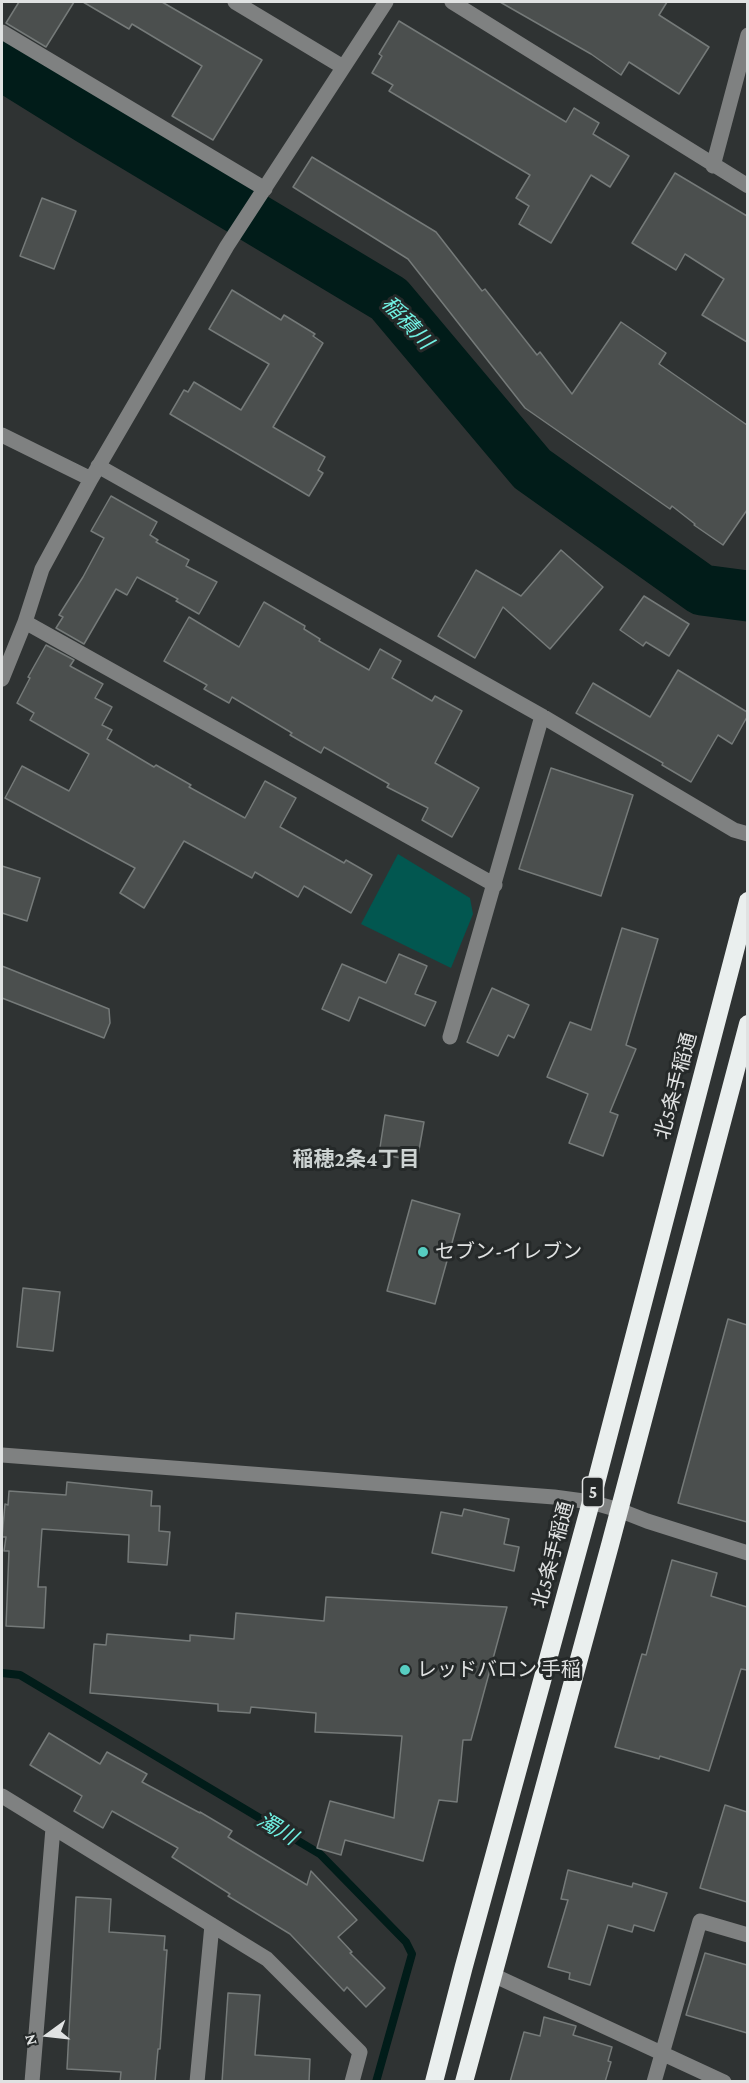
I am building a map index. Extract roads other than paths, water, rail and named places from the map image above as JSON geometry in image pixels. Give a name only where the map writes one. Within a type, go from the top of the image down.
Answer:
[{"type":"highway","name":"北5条手稲通","points":[[434,2082],[591,1502],[747,901]]},
{"type":"highway","name":"5","points":[[465,2082],[747,1024]]},
{"type":"street","points":[[234,2],[344,67]]},
{"type":"street","points":[[2,679],[25,622],[42,569],[94,472],[227,246],[386,2]]},
{"type":"street","points":[[452,2],[747,186]]},
{"type":"street","points":[[2,32],[262,194]]},
{"type":"street","points":[[713,165],[747,35]]},
{"type":"street","points":[[2,435],[94,472],[542,716],[734,830],[747,834]]},
{"type":"street","points":[[25,622],[495,885]]},
{"type":"street","points":[[450,1037],[542,716]]},
{"type":"street","points":[[2,1455],[554,1497],[591,1502],[619,1510],[747,1553]]},
{"type":"street","points":[[2,1796],[267,1959],[360,2052],[352,2082]]},
{"type":"street","points":[[32,2082],[53,1828]]},
{"type":"street","points":[[654,2082],[700,1921],[747,1935]]},
{"type":"street","points":[[197,2082],[212,1925]]},
{"type":"street","points":[[493,1975],[724,2082]]},
{"type":"waterway","name":"稲積川","points":[[2,65],[389,299],[532,469],[702,590],[748,596]]},
{"type":"waterway","name":"濁川","points":[[2,1673],[20,1675],[320,1854],[406,1942],[412,1954],[376,2082]]},
{"type":"place","name":"セブン-イレブン","points":[[423,1252]]},
{"type":"place","name":"レッドバロン 手稲","points":[[405,1670]]},
{"type":"district","name":"稲穂2条4丁目","points":[[356,1160]]}]
